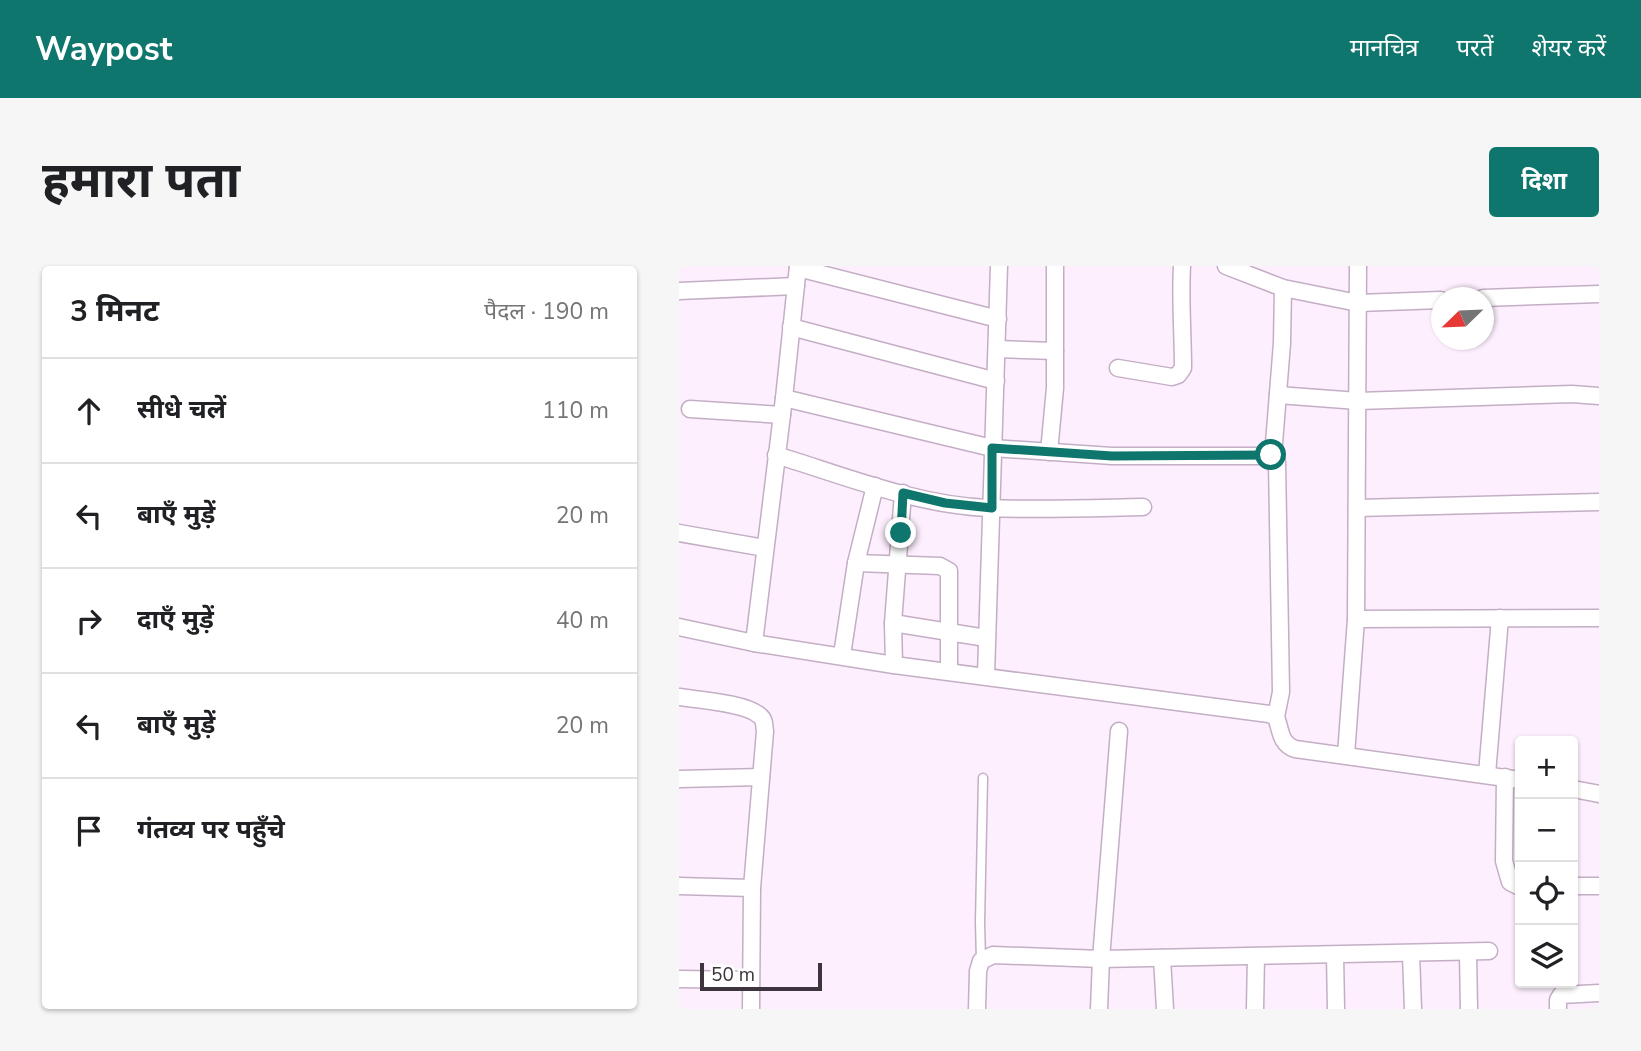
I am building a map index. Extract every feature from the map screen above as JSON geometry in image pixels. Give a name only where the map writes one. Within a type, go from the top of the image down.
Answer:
[{"type":"street","points":[[986,675],[999,266]]},
{"type":"street","points":[[1049,452],[1055,388],[1055,266]]},
{"type":"street","points":[[1118,368],[1172,377],[1181,372],[1184,321],[1180,297],[1182,266]]},
{"type":"street","points":[[1226,266],[1258,272],[1283,288],[1358,303],[1431,300]]},
{"type":"street","points":[[1346,755],[1356,619],[1358,266]]},
{"type":"street","points":[[754,643],[798,267],[998,319]]},
{"type":"street","points":[[679,291],[796,286]]},
{"type":"street","points":[[1283,288],[1273,456],[1277,461],[1281,692],[1276,717],[1283,741],[1287,746],[1513,779],[1504,861],[1510,882],[1515,884]]},
{"type":"street","points":[[1494,298],[1599,294]]},
{"type":"street","points":[[791,327],[996,381]]},
{"type":"street","points":[[997,349],[1055,351]]},
{"type":"street","points":[[1278,395],[1358,401],[1572,394],[1599,396]]},
{"type":"street","points":[[690,409],[783,406],[992,448],[1112,456],[1273,456]]},
{"type":"street","points":[[776,454],[875,486],[945,503],[992,508],[1143,508]]},
{"type":"street","points":[[842,655],[856,563],[875,486]]},
{"type":"street","points":[[894,664],[893,624],[903,493]]},
{"type":"street","points":[[1357,508],[1599,502]]},
{"type":"street","points":[[679,533],[765,548]]},
{"type":"street","points":[[856,563],[940,566],[949,571],[949,670]]},
{"type":"street","points":[[1487,774],[1500,618]]},
{"type":"street","points":[[1356,619],[1599,618]]},
{"type":"street","points":[[893,624],[986,638]]},
{"type":"street","points":[[679,628],[754,643],[894,664],[1276,717]]},
{"type":"street","points":[[679,697],[748,709],[759,714],[764,720],[752,888],[751,1009]]},
{"type":"street","points":[[1099,1009],[1119,731]]},
{"type":"street","points":[[679,779],[761,777]]},
{"type":"street","points":[[1578,790],[1599,794]]},
{"type":"street","points":[[679,886],[752,888]]},
{"type":"street","points":[[1578,886],[1599,886]]},
{"type":"street","points":[[977,1009],[978,971],[981,961],[993,955],[1101,959],[1489,951]]},
{"type":"street","points":[[1468,953],[1469,1009]]},
{"type":"street","points":[[1411,954],[1413,1009]]},
{"type":"street","points":[[1335,955],[1336,1009]]},
{"type":"street","points":[[1255,1009],[1256,956]]},
{"type":"street","points":[[1162,958],[1165,1009]]},
{"type":"street","points":[[679,979],[750,980]]},
{"type":"street","points":[[1558,1009],[1561,995],[1599,993]]},
{"type":"lane","points":[[981,961],[979,922],[983,778]]},
{"type":"route","points":[[901,533],[903,493],[945,503],[992,508],[992,448],[1112,456],[1271,455]]}]
